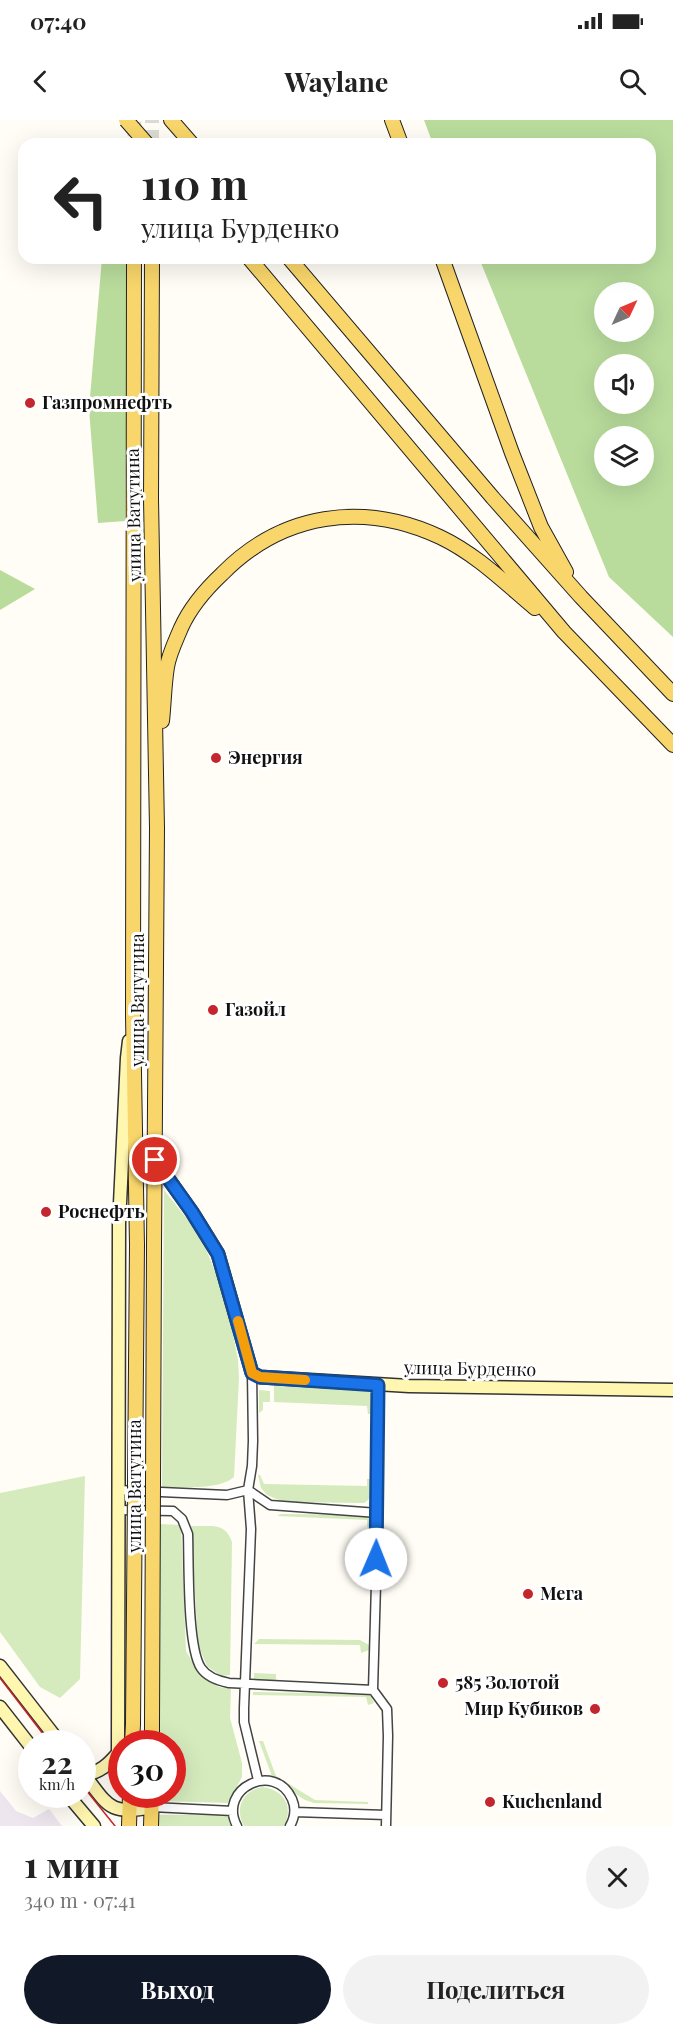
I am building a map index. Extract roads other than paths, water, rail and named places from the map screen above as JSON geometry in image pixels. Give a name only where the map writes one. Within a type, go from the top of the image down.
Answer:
[{"type":"main road","points":[[126,120],[142,138]]},
{"type":"main road","points":[[171,120],[186,138]]},
{"type":"main road","points":[[392,120],[399,138]]},
{"type":"main road","name":"улица Ватутина","points":[[133,1730],[137,1245],[133,1016],[134,264]]},
{"type":"main road","name":"улица Ватутина","points":[[152,264],[151,499],[154,765],[157,828],[152,1730]]},
{"type":"main road","points":[[254,264],[564,633],[673,745]]},
{"type":"main road","points":[[294,264],[493,498],[581,597],[673,694]]},
{"type":"main road","points":[[444,264],[541,527],[581,597]]},
{"type":"main road","points":[[154,765],[164,707],[167,666],[182,626],[206,589],[234,562],[261,541],[284,530],[325,518],[365,516],[404,523],[441,537],[477,559],[564,633]]},
{"type":"main road","points":[[151,1826],[152,1808]]},
{"type":"street","points":[[117,1730],[121,1161],[126,1058],[133,1016]]},
{"type":"street","points":[[155,1160],[218,1254],[252,1373],[252,1466],[248,1490],[250,1528],[244,1722],[258,1780]]},
{"type":"street","name":"улица Бурденко","points":[[252,1373],[260,1377],[378,1385],[673,1390]]},
{"type":"street","points":[[378,1385],[378,1513],[373,1690],[387,1709],[386,1826]]},
{"type":"street","points":[[117,1490],[227,1495],[248,1490],[270,1505],[378,1513]]},
{"type":"street","points":[[117,1510],[173,1511],[182,1519],[188,1534],[193,1649],[202,1670],[218,1681],[373,1690]]},
{"type":"street","points":[[0,1666],[50,1730]]},
{"type":"street","points":[[0,1707],[18,1730]]},
{"type":"street","points":[[237,1826],[233,1811],[234,1802],[243,1788],[258,1780],[268,1780],[284,1788],[294,1803],[295,1812],[290,1826]]},
{"type":"street","points":[[96,1789],[108,1804]]},
{"type":"street","points":[[186,1805],[233,1811]]},
{"type":"street","points":[[79,1808],[94,1826]]},
{"type":"street","points":[[295,1812],[386,1815]]},
{"type":"tunnel","points":[[152,120],[152,138]]},
{"type":"tunnel","points":[[134,122],[135,138]]},
{"type":"tram line","points":[[0,1678],[40,1730]]},
{"type":"tram line","points":[[96,1802],[115,1826]]},
{"type":"place","name":"Газпромнефть","points":[[30,403]]},
{"type":"place","name":"Энергия","points":[[216,758]]},
{"type":"place","name":"Газойл","points":[[213,1010]]},
{"type":"place","name":"Роснефть","points":[[46,1212]]},
{"type":"place","name":"Мега","points":[[528,1594]]},
{"type":"place","name":"585 Золотой","points":[[443,1683]]},
{"type":"place","name":"Мир Кубиков","points":[[595,1709]]},
{"type":"place","name":"Kuchenland","points":[[490,1802]]}]
